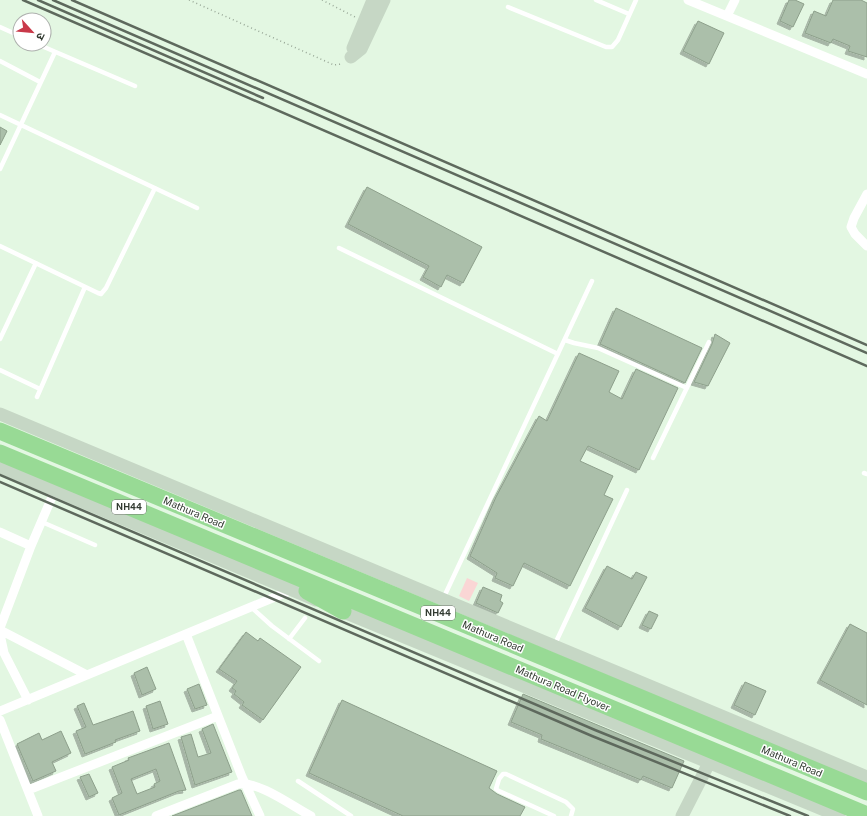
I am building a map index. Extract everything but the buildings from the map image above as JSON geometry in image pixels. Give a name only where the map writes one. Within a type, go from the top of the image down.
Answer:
[{"type":"highway","name":"Mathura Road","points":[[3,431],[867,792]]},
{"type":"highway","name":"Mathura Road","points":[[0,453],[259,561]]},
{"type":"highway","points":[[259,561],[343,612]]},
{"type":"highway","name":"Mathura Road Flyover","points":[[259,561],[867,815]]},
{"type":"main road","points":[[351,57],[353,46],[374,0]]},
{"type":"main road","points":[[351,57],[361,50],[384,0]]},
{"type":"main road","points":[[0,414],[867,777]]},
{"type":"main road","points":[[0,467],[343,612],[839,816]]},
{"type":"main road","points":[[682,816],[709,763]]},
{"type":"street","points":[[688,0],[867,74]]},
{"type":"street","points":[[727,16],[736,0]]},
{"type":"street","points":[[867,194],[854,218],[851,227],[855,234],[867,246]]},
{"type":"street","points":[[55,490],[31,546],[0,629],[87,675]]},
{"type":"street","points":[[0,532],[31,546]]},
{"type":"street","points":[[0,712],[292,590]]},
{"type":"street","points":[[0,634],[4,653],[28,700]]},
{"type":"street","points":[[186,634],[245,783],[260,816]]},
{"type":"street","points":[[28,790],[218,716]]},
{"type":"street","points":[[0,720],[38,816]]},
{"type":"street","points":[[156,816],[238,784],[245,783],[262,788],[311,816]]},
{"type":"lane","points":[[596,0],[629,14]]},
{"type":"lane","points":[[508,7],[606,46],[612,47],[618,40],[636,0]]},
{"type":"lane","points":[[0,28],[12,33]]},
{"type":"lane","points":[[52,51],[135,86]]},
{"type":"lane","points":[[0,169],[55,52]]},
{"type":"lane","points":[[0,61],[40,82]]},
{"type":"lane","points":[[0,115],[20,126],[197,208]]},
{"type":"lane","points":[[0,246],[101,294],[106,288],[155,188]]},
{"type":"lane","points":[[339,248],[558,354]]},
{"type":"lane","points":[[0,339],[36,263]]},
{"type":"lane","points":[[443,599],[592,281]]},
{"type":"lane","points":[[37,397],[85,287]]},
{"type":"lane","points":[[565,340],[598,348],[687,388]]},
{"type":"lane","points":[[653,458],[709,342]]},
{"type":"lane","points":[[0,370],[40,389]]},
{"type":"lane","points":[[554,645],[627,490]]},
{"type":"lane","points":[[42,522],[95,546]]},
{"type":"lane","points":[[251,607],[272,626],[319,661]]},
{"type":"lane","points":[[289,639],[305,618]]},
{"type":"lane","points":[[554,816],[496,789],[499,779],[503,774],[506,774],[566,802],[572,806],[573,809],[571,816]]},
{"type":"lane","points":[[298,781],[351,816]]},
{"type":"path","points":[[189,0],[334,65],[341,65],[351,57]]},
{"type":"path","points":[[322,0],[364,22]]},
{"type":"shaded area","points":[[467,578],[478,583],[469,601],[459,596]]},
{"type":"railway","points":[[23,0],[867,366]]},
{"type":"railway","points":[[38,0],[263,98]]},
{"type":"railway","points":[[53,0],[867,353]]},
{"type":"railway","points":[[72,0],[867,345]]},
{"type":"railway","points":[[0,475],[595,730],[808,816]]},
{"type":"railway","points":[[0,482],[592,736],[790,816]]}]
